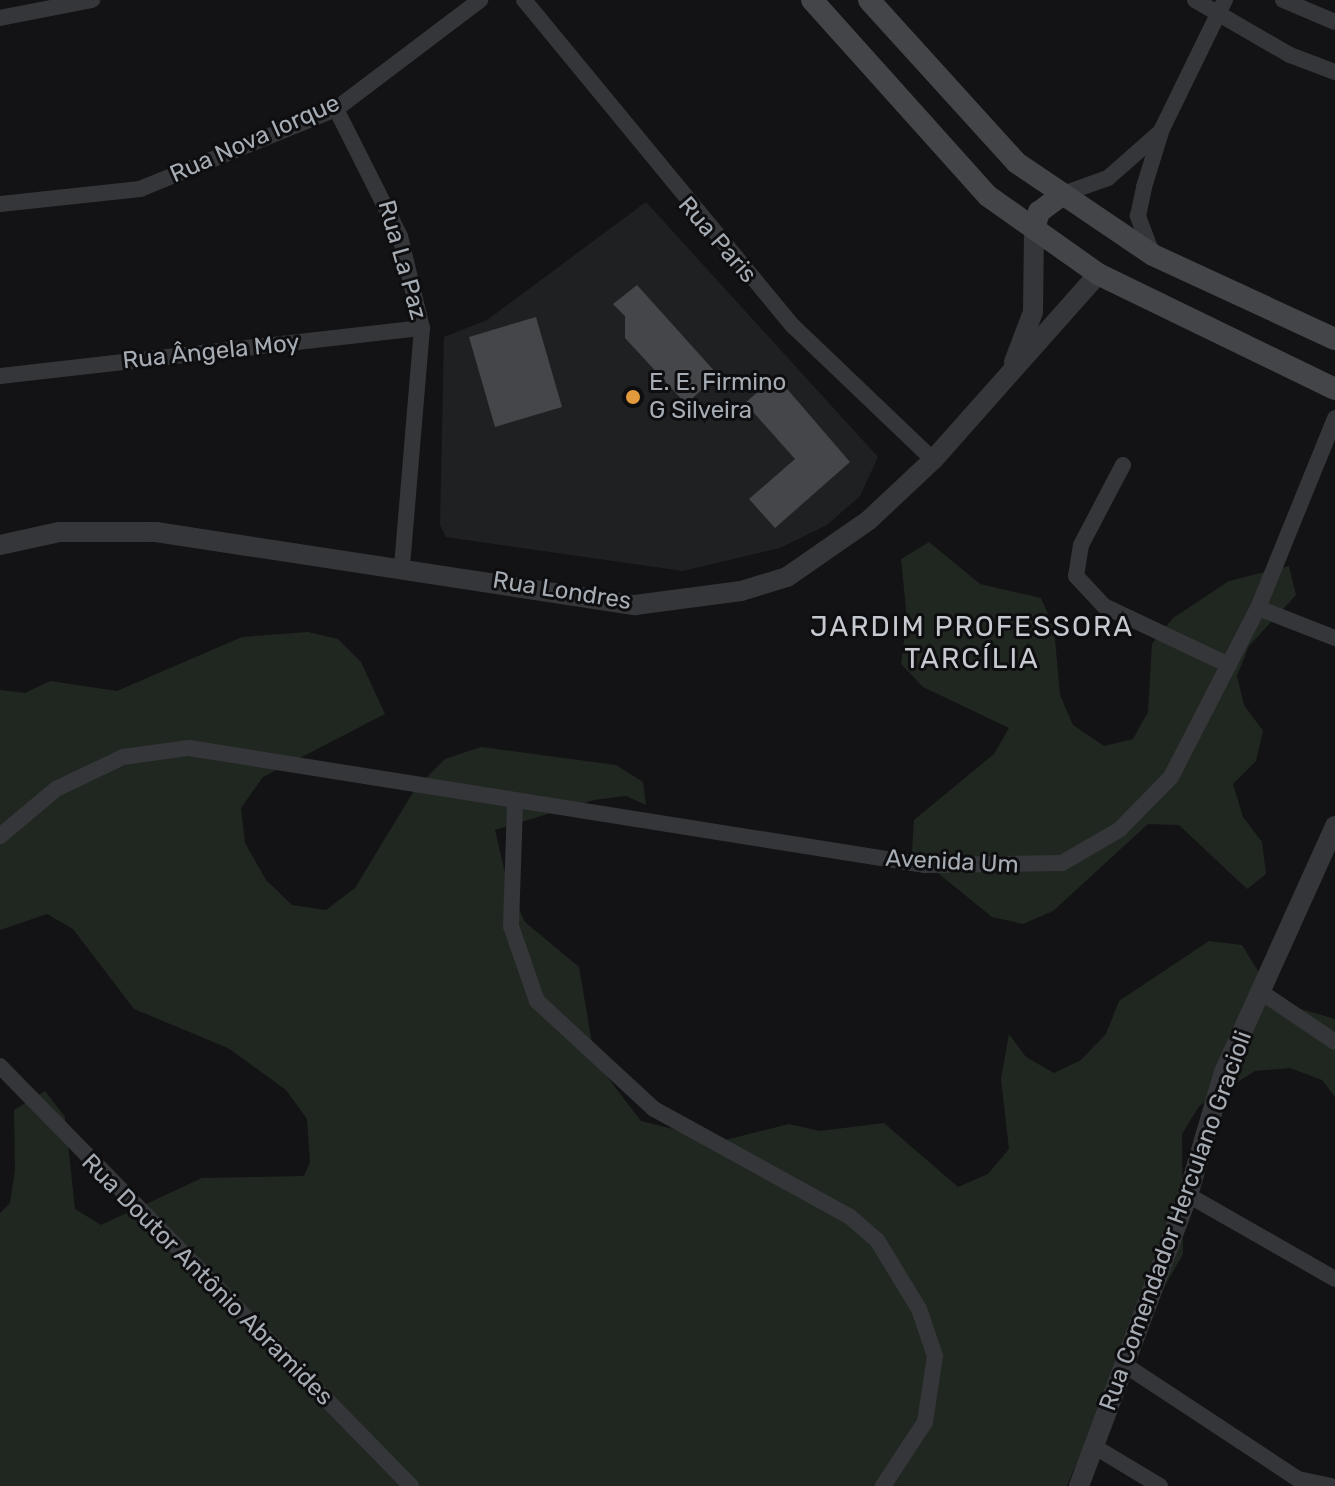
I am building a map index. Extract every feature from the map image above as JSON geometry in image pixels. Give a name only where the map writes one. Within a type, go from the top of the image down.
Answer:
[{"type":"main road","points":[[812,0],[988,196],[1098,274],[1335,389]]},
{"type":"main road","points":[[869,0],[1017,163],[1153,255],[1335,339]]},
{"type":"main road","points":[[1034,229],[1039,212],[1063,194]]},
{"type":"main road","points":[[1142,296],[1159,272],[1153,255]]},
{"type":"street","points":[[0,18],[92,0]]},
{"type":"street","name":"Rua Nova Iorque","points":[[0,204],[140,189],[336,109],[480,0]]},
{"type":"street","name":"Rua Paris","points":[[524,0],[782,315],[933,460]]},
{"type":"street","points":[[1195,0],[1222,8],[1335,72]]},
{"type":"street","points":[[1283,0],[1335,22]]},
{"type":"street","points":[[1153,255],[1138,216],[1162,129],[1222,8]]},
{"type":"street","name":"Rua La Paz","points":[[336,109],[400,236],[422,328],[402,565]]},
{"type":"street","points":[[1063,194],[1108,178],[1162,129]]},
{"type":"street","points":[[1010,373],[1033,312],[1034,229]]},
{"type":"street","name":"Rua Londres","points":[[0,545],[59,532],[156,532],[402,565],[635,605],[741,591],[787,577],[869,520],[933,460],[1098,274]]},
{"type":"street","name":"Rua Ângela Moy","points":[[0,376],[422,328]]},
{"type":"street","name":"Avenida Um","points":[[0,836],[56,789],[110,763],[189,748],[515,805],[924,865],[1062,863],[1119,830],[1171,777],[1258,608],[1335,418]]},
{"type":"street","points":[[1123,465],[1081,545],[1076,576],[1104,606],[1229,665]]},
{"type":"street","points":[[1258,608],[1335,638]]},
{"type":"street","points":[[515,805],[511,926],[537,1001],[654,1109],[849,1216],[877,1240],[919,1309],[935,1356],[925,1422],[883,1486]]},
{"type":"street","name":"Rua Comendador Herculano Gracioli","points":[[1079,1486],[1188,1195],[1224,1072],[1335,826]]},
{"type":"street","points":[[1261,992],[1335,1042]]},
{"type":"street","name":"Rua Doutor Antônio Abramides","points":[[1,1070],[411,1486]]},
{"type":"street","points":[[1188,1195],[1335,1279]]},
{"type":"street","points":[[1125,1365],[1298,1479],[1330,1486]]},
{"type":"street","points":[[1095,1447],[1160,1486]]},
{"type":"shaded area","name":"E. E. Firmino G Silveira","points":[[646,202],[878,457],[860,496],[827,525],[780,548],[683,571],[446,537],[440,525],[444,337],[487,320]]},
{"type":"shaded area","points":[[929,542],[980,584],[1041,598],[1054,628],[1060,695],[1073,725],[1104,746],[1133,739],[1148,712],[1152,644],[1173,618],[1229,581],[1289,566],[1296,595],[1249,646],[1237,676],[1244,705],[1263,731],[1256,761],[1233,784],[1243,817],[1262,842],[1266,874],[1247,889],[1179,825],[1148,824],[1053,911],[1023,924],[992,917],[912,852],[914,820],[994,754],[1009,728],[923,687],[901,664],[907,619],[901,559]]},
{"type":"shaded area","points":[[308,632],[338,639],[361,662],[385,714],[263,777],[241,808],[245,843],[266,880],[292,905],[326,910],[355,888],[415,789],[445,759],[481,747],[616,765],[643,782],[646,805],[626,796],[594,800],[495,830],[508,886],[525,922],[579,967],[595,1061],[641,1121],[721,1141],[789,1124],[820,1131],[884,1123],[958,1187],[988,1174],[1009,1149],[1001,1079],[1009,1034],[1026,1057],[1054,1073],[1081,1060],[1106,1034],[1119,1001],[1209,941],[1242,945],[1277,1002],[1335,1019],[1335,1097],[1322,1080],[1290,1068],[1255,1071],[1199,1106],[1182,1134],[1183,1254],[1115,1374],[1067,1486],[0,1486],[0,1213],[10,1203],[15,1170],[14,1110],[45,1091],[65,1117],[75,1209],[101,1225],[202,1178],[304,1176],[310,1162],[307,1119],[286,1090],[228,1048],[134,1009],[73,929],[47,914],[0,930],[0,690],[25,693],[50,681],[117,691],[242,637]]},
{"type":"building","points":[[637,285],[718,375],[686,404],[625,338],[625,316],[613,304]]},
{"type":"building","points":[[536,317],[562,407],[495,427],[469,337]]},
{"type":"building","points":[[776,376],[850,462],[775,528],[749,499],[795,459],[745,403]]},
{"type":"place","name":"E. E. Firmino G Silveira","points":[[633,397]]},
{"type":"district","name":"JARDIM PROFESSORA TARCÍLIA","points":[[972,643]]}]
